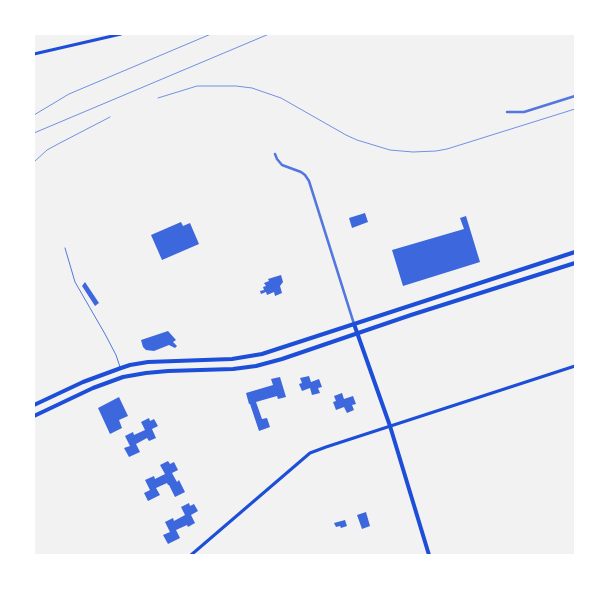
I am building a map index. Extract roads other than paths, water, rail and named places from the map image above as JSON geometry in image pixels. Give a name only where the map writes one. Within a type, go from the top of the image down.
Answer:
[{"type":"main road","points":[[34,54],[121,34]]},
{"type":"main road","points":[[34,405],[83,382],[120,368],[148,362],[215,361],[249,357],[285,347],[575,252]]},
{"type":"main road","points":[[34,416],[93,388],[123,377],[160,371],[233,369],[256,366],[575,263]]},
{"type":"main road","points":[[354,324],[390,426],[429,555]]},
{"type":"main road","points":[[192,555],[310,453],[575,366]]},
{"type":"main road","points":[[120,368],[123,377]]},
{"type":"street","points":[[507,112],[524,112],[575,96]]},
{"type":"street","points":[[275,154],[282,164],[301,172],[309,181],[354,324]]},
{"type":"lane","points":[[64,248],[75,282],[116,355],[120,368]]},
{"type":"railway","points":[[34,115],[69,94],[211,34]]},
{"type":"railway","points":[[34,133],[269,34]]},
{"type":"railway","points":[[158,98],[197,86],[252,88],[281,98],[357,140],[390,150],[413,152],[447,149],[575,109]]},
{"type":"railway","points":[[34,162],[47,150],[110,117]]}]
